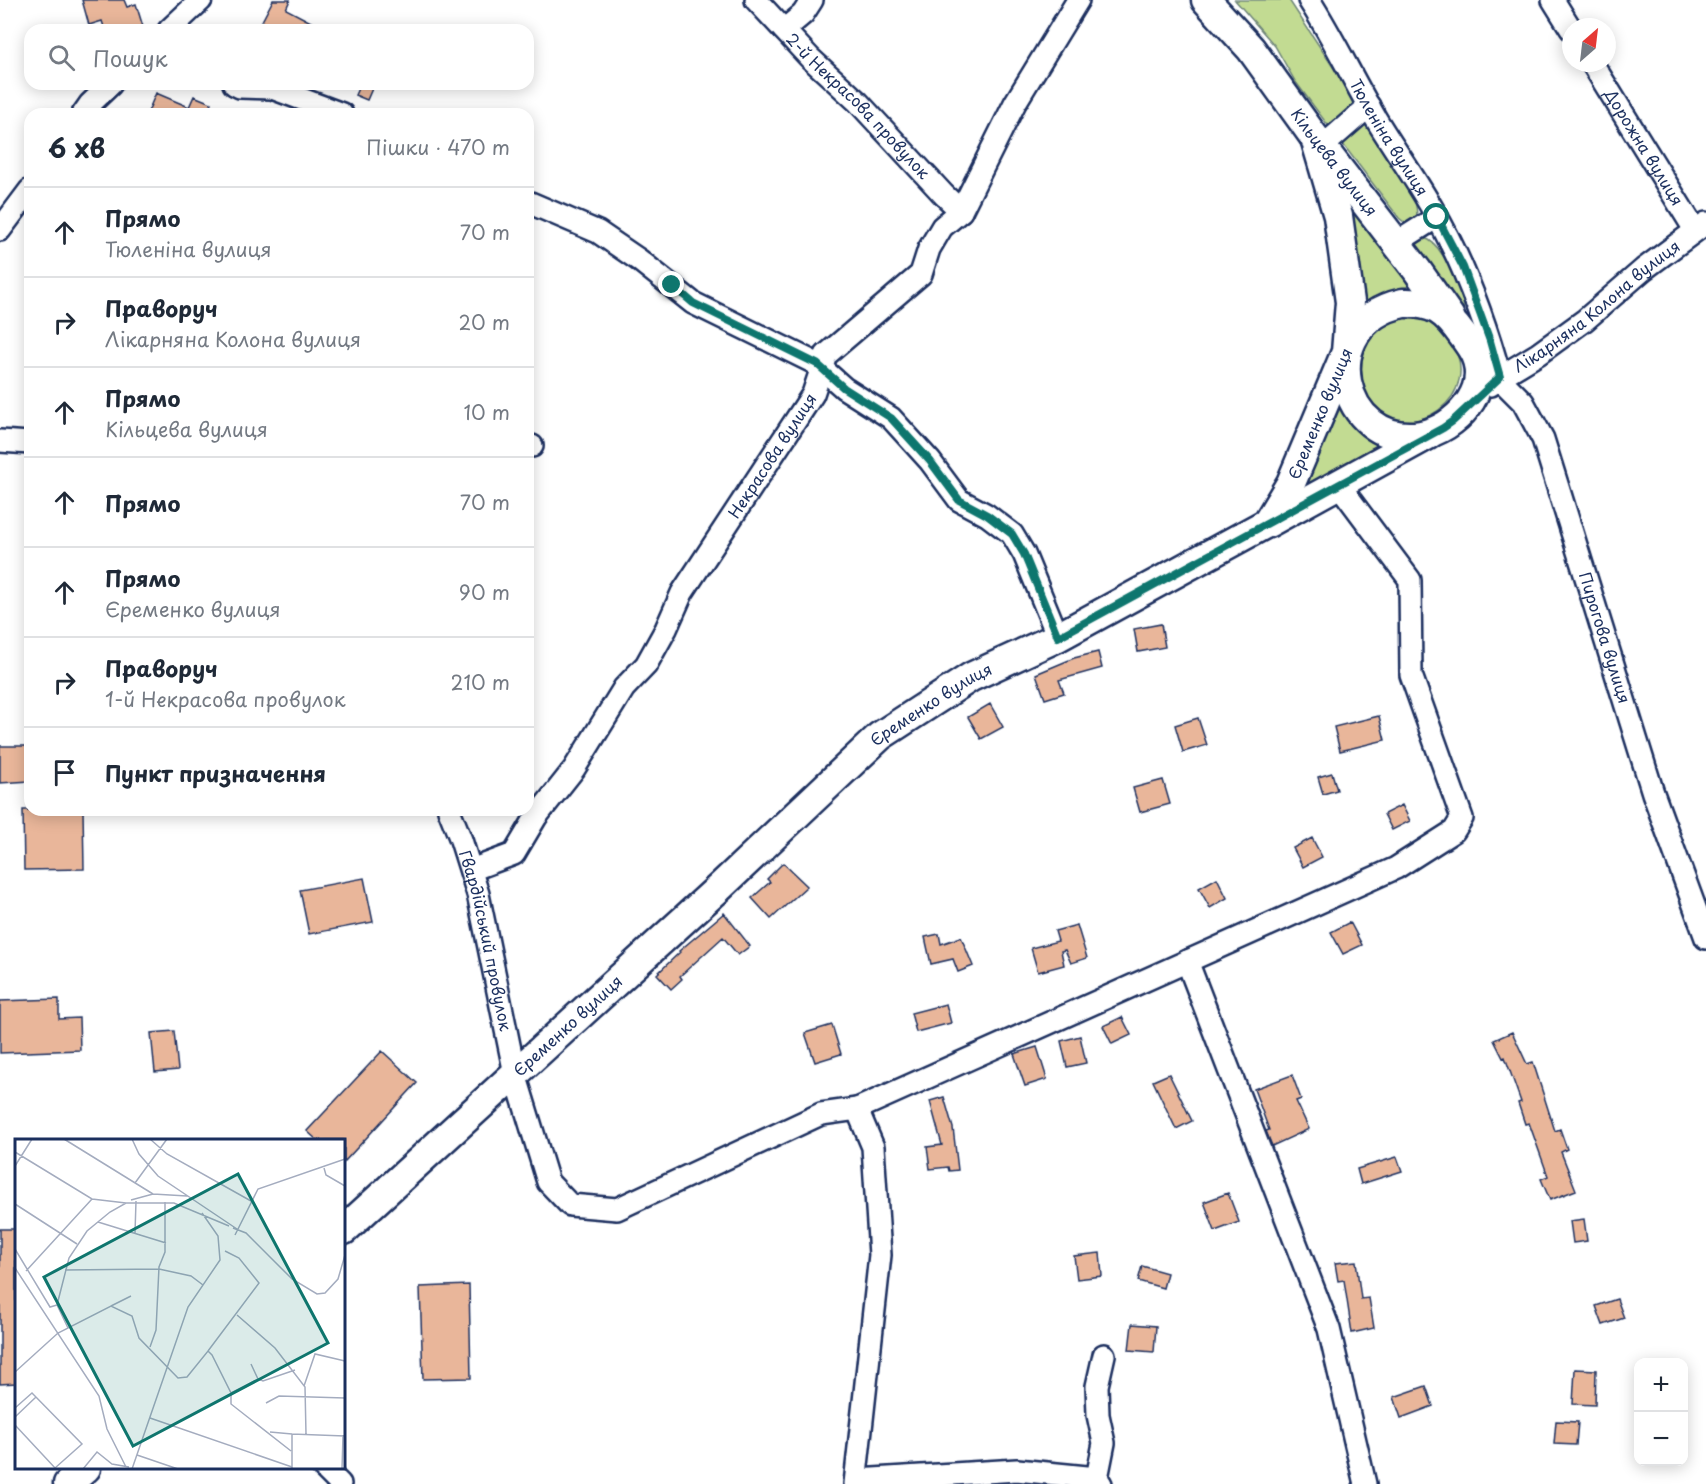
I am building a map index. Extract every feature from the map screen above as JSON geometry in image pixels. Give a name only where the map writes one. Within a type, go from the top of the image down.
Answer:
[{"type":"street","points":[[175,24],[201,0]]},
{"type":"street","name":"2-й Некрасова провулок","points":[[756,0],[858,102],[961,211]]},
{"type":"street","points":[[784,30],[803,14],[812,0]]},
{"type":"street","name":"Некрасова вулиця","points":[[471,870],[514,854],[536,817],[574,769],[624,688],[646,665],[682,593],[813,394],[826,355],[921,274],[929,249],[942,227],[961,211],[1015,103],[1078,0]]},
{"type":"street","name":"Тюленіна вулиця","points":[[1309,0],[1328,29],[1369,106],[1437,217],[1463,267],[1490,341],[1500,377]]},
{"type":"street","points":[[1553,0],[1564,18]]},
{"type":"street","name":"Кільцева вулиця","points":[[1209,1],[1251,49],[1318,142],[1396,243],[1475,354]]},
{"type":"street","name":"Дорожна вулиця","points":[[1598,72],[1701,227]]},
{"type":"street","points":[[87,108],[105,90]]},
{"type":"street","points":[[277,90],[326,108]]},
{"type":"street","points":[[1318,142],[1369,106]]},
{"type":"street","name":"Єременко вулиця","points":[[345,1229],[721,886],[880,736],[971,677],[1058,637],[1267,523],[1291,483],[1346,352],[1350,302],[1338,216],[1318,142]]},
{"type":"street","points":[[0,230],[24,198]]},
{"type":"street","points":[[534,205],[598,232],[639,260],[693,303],[817,364],[844,388],[891,418],[930,461],[959,500],[987,515],[1012,534],[1024,554],[1058,637]]},
{"type":"street","points":[[1396,243],[1437,217]]},
{"type":"street","name":"Лікарняна Колона вулиця","points":[[1462,413],[1500,377],[1538,354],[1585,320],[1623,286],[1701,227]]},
{"type":"street","name":"Кільцева вулиця","points":[[1346,352],[1358,329],[1367,319],[1390,306],[1416,303],[1429,305],[1442,310],[1457,327]]},
{"type":"street","points":[[1346,352],[1346,378],[1349,391],[1358,408],[1371,422],[1394,434],[1419,435],[1432,432]]},
{"type":"street","points":[[1267,523],[1453,421],[1462,413],[1475,390],[1478,365],[1475,354]]},
{"type":"street","name":"Пирогова вулиця","points":[[1475,354],[1523,402],[1543,439],[1578,544],[1653,793],[1706,938]]},
{"type":"street","points":[[0,441],[24,443]]},
{"type":"street","name":"Гвардійський провулок","points":[[451,816],[478,894],[515,1074],[548,1182],[570,1205],[616,1209],[821,1114],[857,1109],[1396,868],[1454,831],[1462,818],[1412,675],[1410,580],[1339,485]]},
{"type":"street","points":[[1187,962],[1329,1329],[1365,1484]]},
{"type":"street","points":[[857,1109],[873,1147],[880,1255],[856,1482],[1017,1470],[1099,1481],[1104,1443],[1098,1415],[1097,1386],[1104,1355]]},
{"type":"street","points":[[68,1484],[84,1469]]},
{"type":"street","points":[[326,1469],[340,1484]]},
{"type":"green space","points":[[1235,0],[1289,0],[1352,96],[1353,107],[1330,128],[1295,81],[1275,46]]},
{"type":"green space","points":[[1361,120],[1370,127],[1415,202],[1417,216],[1410,227],[1399,218],[1339,139]]},
{"type":"green space","points":[[1349,202],[1419,290],[1365,307]]},
{"type":"green space","points":[[1415,236],[1429,240],[1441,252],[1456,281],[1464,308],[1459,307],[1432,274],[1421,256]]},
{"type":"green space","points":[[1402,315],[1417,317],[1434,324],[1449,339],[1459,360],[1459,380],[1452,397],[1439,410],[1422,418],[1403,421],[1385,416],[1369,403],[1355,374],[1367,335]]},
{"type":"green space","points":[[1342,404],[1386,444],[1300,491]]},
{"type":"building","points":[[82,0],[124,0],[127,7],[136,4],[142,24],[103,24],[102,21],[89,24]]},
{"type":"building","points":[[273,0],[290,0],[286,9],[315,24],[261,24]]},
{"type":"building","points":[[357,90],[371,90],[367,100],[355,95]]},
{"type":"building","points":[[156,93],[189,107],[194,96],[211,103],[209,108],[150,108]]},
{"type":"building","points":[[1161,624],[1165,647],[1138,652],[1134,629]]},
{"type":"building","points":[[1098,652],[1102,668],[1059,680],[1064,693],[1045,699],[1036,674],[1074,658]]},
{"type":"building","points":[[990,704],[1003,727],[981,739],[968,717]]},
{"type":"building","points":[[1379,716],[1385,740],[1340,751],[1334,727]]},
{"type":"building","points":[[1198,718],[1207,745],[1183,752],[1175,725]]},
{"type":"building","points":[[0,746],[24,746],[24,781],[0,783]]},
{"type":"building","points":[[1332,773],[1337,790],[1323,794],[1318,777]]},
{"type":"building","points":[[1163,780],[1170,804],[1140,812],[1133,788]]},
{"type":"building","points":[[1402,805],[1410,821],[1392,830],[1384,814]]},
{"type":"building","points":[[23,810],[24,816],[83,816],[84,869],[24,870]]},
{"type":"building","points":[[1312,838],[1322,857],[1303,867],[1293,848]]},
{"type":"building","points":[[783,863],[807,886],[771,919],[752,898],[770,882],[767,879]]},
{"type":"building","points":[[364,878],[373,922],[309,934],[300,890]]},
{"type":"building","points":[[1217,878],[1227,898],[1210,908],[1199,888]]},
{"type":"building","points":[[724,913],[750,946],[738,955],[723,937],[680,976],[682,979],[671,989],[657,974],[679,951]]},
{"type":"building","points":[[1350,922],[1362,945],[1343,954],[1331,932]]},
{"type":"building","points":[[1077,925],[1087,958],[1071,963],[1065,950],[1061,951],[1064,965],[1038,972],[1031,948],[1058,941],[1055,931]]},
{"type":"building","points":[[939,934],[941,944],[961,937],[973,966],[958,972],[953,959],[931,964],[925,937]]},
{"type":"building","points":[[59,999],[59,1019],[79,1018],[80,1050],[0,1053],[0,1001]]},
{"type":"building","points":[[946,1004],[951,1023],[916,1032],[911,1013]]},
{"type":"building","points":[[1122,1017],[1131,1035],[1112,1044],[1103,1026]]},
{"type":"building","points":[[832,1025],[841,1054],[815,1062],[805,1033]]},
{"type":"building","points":[[174,1031],[178,1070],[155,1072],[151,1033]]},
{"type":"building","points":[[1512,1032],[1527,1064],[1533,1062],[1555,1131],[1560,1129],[1567,1149],[1561,1152],[1576,1190],[1550,1200],[1541,1179],[1548,1176],[1529,1123],[1525,1124],[1518,1103],[1521,1102],[1505,1057],[1503,1058],[1494,1040]]},
{"type":"building","points":[[1080,1036],[1086,1063],[1067,1067],[1061,1041]]},
{"type":"building","points":[[1037,1047],[1047,1079],[1025,1086],[1014,1054]]},
{"type":"building","points":[[382,1051],[417,1083],[345,1161],[345,1139],[316,1139],[307,1131]]},
{"type":"building","points":[[1169,1074],[1192,1121],[1176,1129],[1153,1081]]},
{"type":"building","points":[[1292,1075],[1301,1099],[1296,1101],[1309,1129],[1272,1146],[1266,1131],[1269,1130],[1254,1089]]},
{"type":"building","points":[[944,1097],[953,1128],[958,1170],[949,1171],[948,1167],[930,1169],[927,1147],[942,1145],[930,1101]]},
{"type":"building","points":[[1397,1157],[1402,1171],[1361,1184],[1357,1169]]},
{"type":"building","points":[[1228,1193],[1239,1222],[1215,1231],[1204,1202]]},
{"type":"building","points":[[1584,1219],[1587,1241],[1573,1243],[1570,1221]]},
{"type":"building","points":[[0,1229],[15,1229],[15,1383],[0,1384]]},
{"type":"building","points":[[1100,1253],[1102,1276],[1077,1279],[1074,1256]]},
{"type":"building","points":[[1356,1261],[1361,1299],[1369,1298],[1374,1328],[1352,1333],[1344,1280],[1338,1281],[1335,1263]]},
{"type":"building","points":[[1142,1266],[1167,1273],[1163,1288],[1138,1281]]},
{"type":"building","points":[[469,1285],[471,1378],[423,1379],[420,1287]]},
{"type":"building","points":[[1617,1299],[1624,1318],[1603,1325],[1596,1306]]},
{"type":"building","points":[[1132,1324],[1156,1326],[1154,1352],[1129,1350]]},
{"type":"building","points":[[1575,1369],[1596,1370],[1595,1405],[1573,1404]]},
{"type":"building","points":[[1426,1386],[1433,1406],[1401,1418],[1394,1397]]},
{"type":"building","points":[[1556,1421],[1578,1422],[1576,1445],[1554,1444]]},
{"type":"route","points":[[672,285],[693,303],[817,364],[844,388],[891,418],[930,461],[959,500],[987,515],[1012,534],[1024,554],[1058,637],[1443,428],[1500,377],[1490,341],[1463,267],[1437,217]]}]
